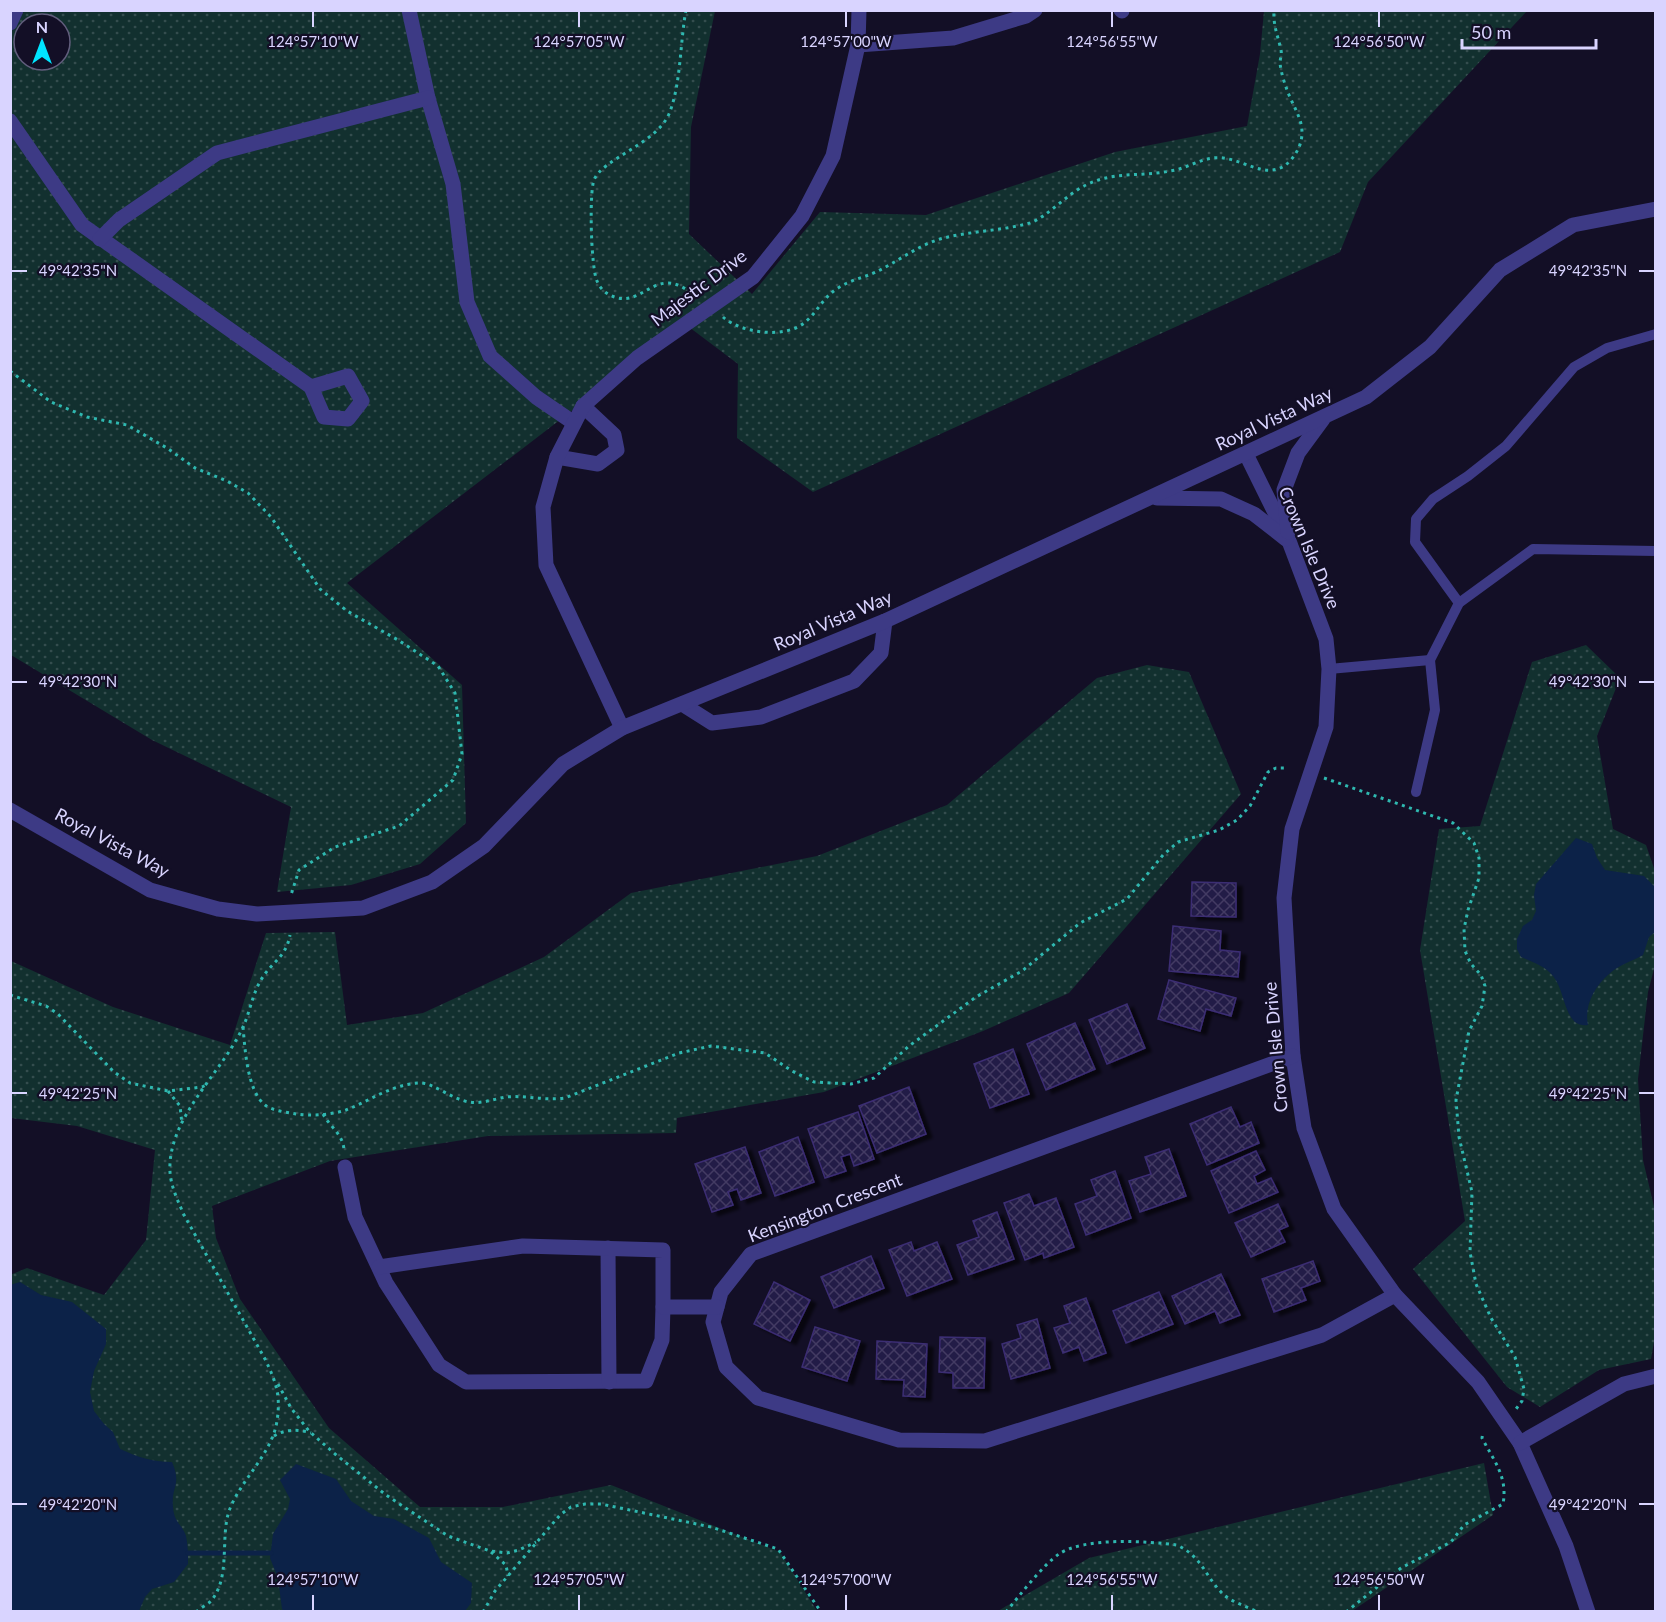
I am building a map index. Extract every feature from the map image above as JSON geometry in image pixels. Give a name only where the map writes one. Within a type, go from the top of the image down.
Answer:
[{"type":"street","points":[[10,23],[16,10]]},
{"type":"street","points":[[409,10],[428,98],[453,184],[467,302],[490,356],[536,397],[574,423]]},
{"type":"street","name":"Majestic Drive","points":[[622,728],[546,565],[543,507],[557,457],[583,406],[638,358],[753,277],[802,216],[833,156],[858,45],[859,10]]},
{"type":"street","points":[[858,45],[953,38],[1026,16],[1035,10]]},
{"type":"street","points":[[100,239],[119,220],[217,153],[428,98]]},
{"type":"street","points":[[10,121],[82,225],[311,387]]},
{"type":"street","name":"Royal Vista Way","points":[[10,810],[150,890],[218,909],[257,914],[363,908],[432,882],[484,846],[563,764],[622,728],[885,621],[1366,397],[1431,347],[1500,270],[1573,225],[1656,209]]},
{"type":"street","points":[[557,457],[598,464],[617,450],[614,435],[583,406]]},
{"type":"street","points":[[1289,541],[1284,490],[1298,453],[1324,417]]},
{"type":"street","name":"Crown Isle Drive","points":[[1246,454],[1289,541],[1326,639],[1329,669],[1326,727],[1292,829],[1284,898],[1293,1056],[1304,1128],[1334,1209],[1395,1295],[1478,1382],[1520,1443],[1566,1546],[1588,1611]]},
{"type":"street","points":[[1153,498],[1221,499],[1254,514],[1289,541]]},
{"type":"street","points":[[682,704],[712,723],[761,717],[854,681],[881,653],[885,621]]},
{"type":"street","name":"Kensington Crescent","points":[[1293,1056],[751,1254],[721,1292],[713,1322],[726,1367],[758,1398],[899,1440],[985,1441],[1322,1335],[1395,1295]]},
{"type":"street","points":[[345,1167],[355,1216],[386,1283],[439,1365],[466,1382],[646,1381],[662,1340],[663,1250],[523,1246],[379,1267]]},
{"type":"street","points":[[608,1248],[609,1382]]},
{"type":"street","points":[[663,1307],[717,1307]]},
{"type":"street","points":[[1520,1443],[1624,1384],[1656,1376]]},
{"type":"lane","points":[[1458,603],[1415,542],[1416,519],[1433,499],[1468,476],[1506,446],[1574,367],[1607,348],[1656,334]]},
{"type":"lane","points":[[1416,792],[1435,710],[1430,660],[1458,603],[1533,549],[1656,551]]},
{"type":"lane","points":[[1329,669],[1430,660]]},
{"type":"path","points":[[686,10],[678,72],[669,114],[649,138],[601,171],[594,180],[592,249],[597,281],[602,290],[619,299],[632,298],[660,284],[670,283],[679,285],[698,297]]},
{"type":"path","points":[[721,316],[728,322],[756,331],[771,333],[795,329],[811,317],[830,294],[845,284],[875,273],[941,239],[1033,222],[1075,191],[1111,176],[1173,171],[1218,157],[1228,157],[1265,171],[1285,165],[1298,150],[1302,141],[1302,130],[1280,63],[1282,52],[1273,23],[1274,10]]},
{"type":"path","points":[[10,371],[51,402],[87,417],[127,425],[167,448],[195,468],[227,480],[248,493],[271,517],[320,589],[347,611],[438,666],[455,693],[462,754],[453,780],[399,826],[335,847],[298,870],[291,895]]},
{"type":"path","points":[[243,1027],[250,1075],[256,1094],[265,1105],[292,1113],[323,1114],[344,1111],[386,1092],[420,1083],[431,1085],[443,1093],[471,1102],[506,1097],[551,1100],[565,1098],[679,1053],[711,1046],[765,1053],[814,1082],[851,1084],[874,1078],[909,1046],[976,997],[1022,971],[1080,923],[1127,899],[1163,855],[1178,842],[1219,830],[1237,820],[1250,806],[1268,772],[1276,768],[1284,768]]},
{"type":"path","points":[[1323,778],[1453,823],[1474,843],[1479,858],[1479,878],[1464,929],[1465,951],[1485,986],[1482,1006],[1469,1031],[1456,1100],[1459,1137],[1468,1167],[1472,1192],[1470,1252],[1476,1284],[1491,1318],[1515,1357],[1524,1389],[1522,1401],[1516,1408]]},
{"type":"path","points":[[290,935],[288,947],[263,976],[254,993],[243,1027],[177,1132],[170,1172],[174,1192],[184,1215],[291,1408],[312,1433],[386,1495],[448,1536],[490,1551],[507,1553],[537,1542]]},
{"type":"path","points":[[10,995],[46,1006],[58,1014],[114,1072],[130,1083],[168,1091],[202,1087],[207,1084]]},
{"type":"path","points":[[168,1091],[180,1106],[182,1124]]},
{"type":"path","points":[[323,1114],[344,1144],[345,1167]]},
{"type":"path","points":[[196,1611],[211,1601],[219,1586],[229,1511],[273,1437],[279,1404],[277,1383]]},
{"type":"path","points":[[273,1437],[278,1433],[294,1430],[312,1433]]},
{"type":"path","points":[[1346,1611],[1401,1568],[1451,1542],[1464,1526],[1503,1504],[1505,1485],[1482,1438],[1484,1432]]},
{"type":"path","points":[[483,1611],[495,1591],[560,1515],[571,1507],[601,1504],[700,1524],[778,1549],[821,1611]]},
{"type":"path","points":[[1006,1611],[1057,1555],[1071,1547],[1095,1543],[1177,1545],[1189,1550],[1200,1561],[1221,1593],[1258,1611]]},
{"type":"path","points":[[490,1551],[506,1565],[508,1576]]},
{"type":"green space","points":[[10,11],[715,11],[691,127],[689,234],[752,294],[820,212],[926,215],[1115,152],[1247,126],[1260,54],[1264,11],[1527,11],[1368,182],[1340,252],[813,492],[737,438],[738,364],[685,324],[347,583],[462,685],[466,823],[420,864],[351,885],[277,892],[291,807],[152,740],[11,655]]},
{"type":"green space","points":[[1586,645],[1620,678],[1597,736],[1613,829],[1646,845],[1655,871],[1655,965],[1648,992],[1638,1079],[1643,1160],[1656,1215],[1656,1331],[1651,1359],[1599,1370],[1540,1407],[1507,1387],[1413,1269],[1465,1221],[1420,950],[1439,829],[1480,826],[1532,662]]},
{"type":"green space","points":[[1147,665],[1189,672],[1241,794],[1069,993],[983,1031],[824,1092],[677,1118],[676,1133],[488,1136],[330,1161],[212,1206],[216,1238],[240,1299],[329,1428],[420,1507],[503,1507],[611,1485],[780,1552],[817,1611],[11,1611],[10,1275],[27,1268],[104,1295],[146,1240],[155,1150],[77,1126],[11,1118],[11,961],[113,1007],[230,1045],[266,933],[335,932],[347,1025],[423,1013],[544,957],[631,893],[817,856],[947,805],[1097,678]]},
{"type":"green space","points":[[1484,1463],[1493,1515],[1352,1611],[998,1611],[1089,1558]]},
{"type":"water","points":[[1576,838],[1592,844],[1605,870],[1644,876],[1656,888],[1655,932],[1649,937],[1643,955],[1616,969],[1599,985],[1591,997],[1587,1011],[1588,1025],[1580,1025],[1574,1021],[1553,976],[1538,965],[1521,957],[1517,949],[1517,939],[1523,926],[1532,920],[1536,911],[1534,895],[1536,884]]},
{"type":"water","points":[[20,1282],[41,1295],[72,1302],[106,1329],[106,1344],[94,1371],[90,1392],[94,1411],[113,1432],[120,1449],[145,1458],[172,1462],[175,1470],[174,1512],[186,1536],[188,1564],[174,1582],[152,1589],[145,1597],[139,1611],[11,1611],[10,1285]]},
{"type":"water","points":[[296,1464],[336,1479],[351,1501],[374,1516],[394,1519],[429,1538],[441,1562],[472,1583],[471,1603],[465,1611],[284,1611],[278,1578],[270,1558],[273,1534],[288,1509],[290,1499],[280,1480]]},
{"type":"building","points":[[1192,882],[1236,883],[1236,917],[1191,916]]},
{"type":"building","points":[[1173,926],[1221,931],[1220,950],[1240,952],[1238,977],[1169,971]]},
{"type":"building","points":[[1169,980],[1236,998],[1231,1016],[1206,1009],[1200,1031],[1158,1019]]},
{"type":"building","points":[[1127,1004],[1145,1048],[1107,1064],[1089,1020]]},
{"type":"building","points":[[1075,1023],[1095,1069],[1046,1090],[1027,1044]]},
{"type":"building","points":[[1013,1049],[1029,1094],[990,1108],[974,1064]]},
{"type":"building","points":[[909,1087],[926,1134],[877,1153],[859,1106]]},
{"type":"building","points":[[1231,1107],[1240,1127],[1251,1122],[1259,1143],[1207,1165],[1190,1124]]},
{"type":"building","points":[[858,1112],[874,1159],[854,1166],[850,1154],[841,1157],[846,1171],[825,1178],[808,1129]]},
{"type":"building","points":[[798,1137],[814,1182],[775,1196],[759,1152]]},
{"type":"building","points":[[745,1147],[761,1193],[741,1200],[737,1189],[728,1192],[733,1205],[712,1212],[695,1164]]},
{"type":"building","points":[[1169,1149],[1186,1196],[1140,1212],[1129,1181],[1151,1174],[1145,1157]]},
{"type":"building","points":[[1256,1151],[1265,1170],[1254,1176],[1257,1184],[1271,1178],[1278,1192],[1229,1213],[1211,1171]]},
{"type":"building","points":[[1115,1171],[1131,1218],[1086,1235],[1075,1204],[1097,1196],[1091,1180]]},
{"type":"building","points":[[1029,1194],[1034,1206],[1056,1198],[1074,1247],[1044,1258],[1043,1253],[1025,1260],[1004,1203]]},
{"type":"building","points":[[1278,1204],[1288,1226],[1279,1230],[1285,1242],[1251,1257],[1235,1223]]},
{"type":"building","points":[[997,1212],[1014,1259],[968,1275],[957,1245],[979,1237],[973,1221]]},
{"type":"building","points":[[911,1242],[914,1251],[937,1242],[952,1279],[907,1296],[889,1250]]},
{"type":"building","points":[[871,1256],[884,1288],[834,1308],[821,1277]]},
{"type":"building","points":[[1313,1261],[1320,1281],[1301,1288],[1306,1300],[1274,1312],[1262,1279]]},
{"type":"building","points":[[1221,1274],[1240,1315],[1220,1323],[1215,1311],[1185,1324],[1172,1296]]},
{"type":"building","points":[[774,1282],[810,1300],[790,1341],[754,1324]]},
{"type":"building","points":[[1159,1292],[1173,1324],[1126,1343],[1113,1311]]},
{"type":"building","points":[[1086,1298],[1106,1353],[1084,1361],[1079,1347],[1063,1353],[1054,1328],[1070,1323],[1064,1306]]},
{"type":"building","points":[[1037,1319],[1050,1368],[1011,1379],[1002,1344],[1021,1338],[1017,1325]]},
{"type":"building","points":[[815,1327],[860,1341],[847,1381],[802,1367]]},
{"type":"building","points":[[940,1337],[985,1338],[984,1388],[953,1388],[953,1373],[939,1372]]},
{"type":"building","points":[[877,1341],[927,1344],[925,1397],[903,1396],[904,1380],[876,1379]]},
{"type":"waterway","points":[[188,1553],[271,1553]]}]
